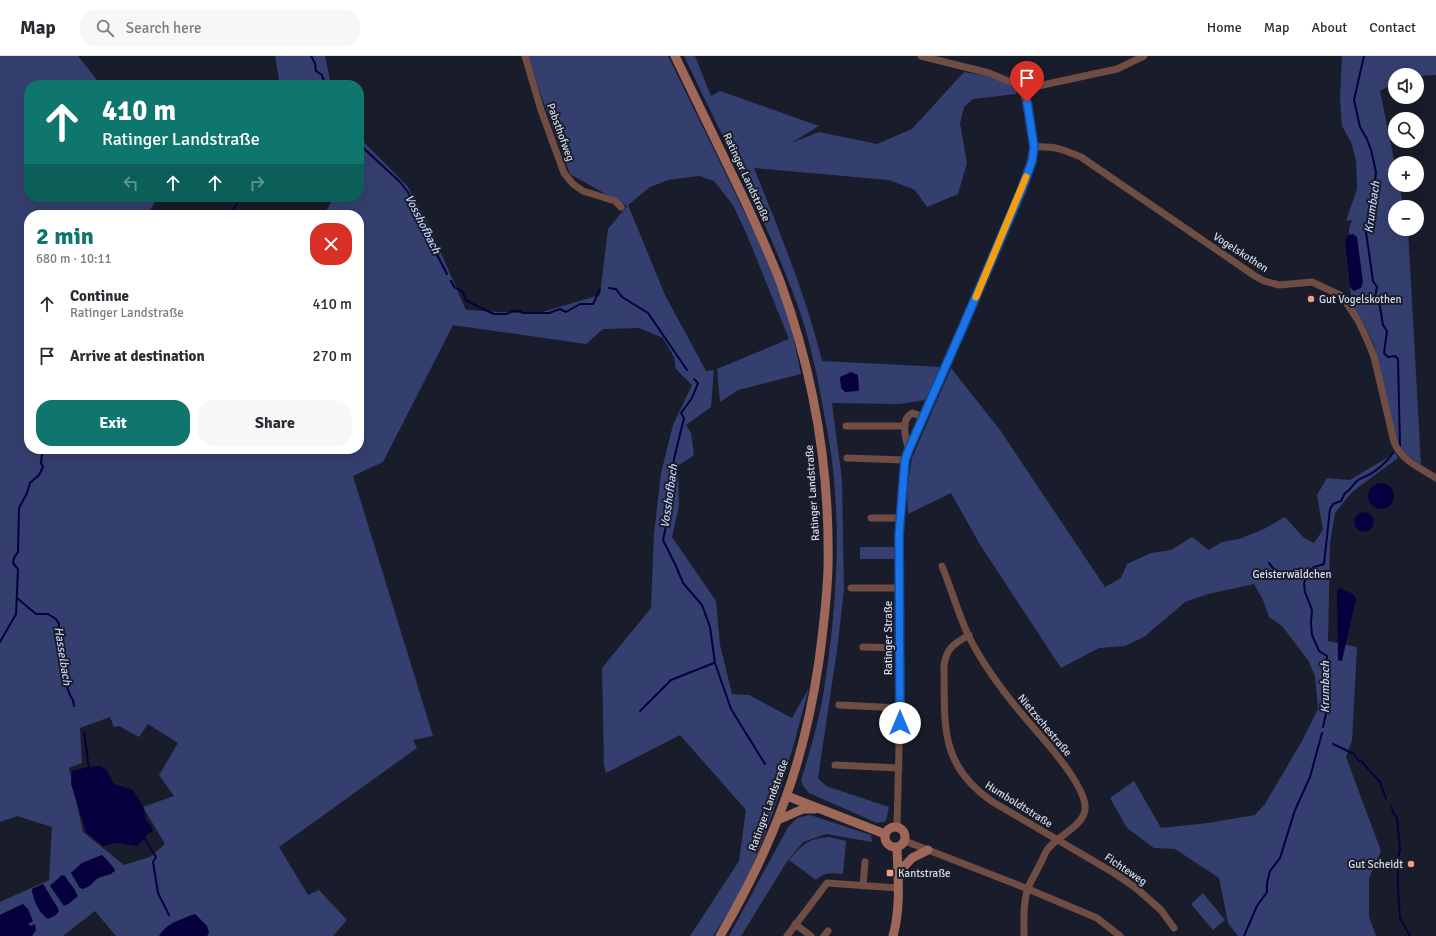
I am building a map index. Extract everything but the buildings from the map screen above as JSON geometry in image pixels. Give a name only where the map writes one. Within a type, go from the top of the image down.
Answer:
[{"type":"main road","name":"Ratinger Landstraße","points":[[674,56],[762,239],[781,284],[803,358],[819,434],[824,473],[828,540],[826,604],[814,697],[804,741],[787,796],[761,860],[720,936]]},
{"type":"main road","points":[[787,796],[885,834]]},
{"type":"main road","points":[[778,820],[803,809],[820,809]]},
{"type":"main road","points":[[898,827],[904,831],[906,838],[902,846],[897,848],[887,844],[885,834],[889,829],[898,827]]},
{"type":"main road","points":[[893,936],[897,919],[897,848]]},
{"type":"main road","points":[[898,873],[912,858],[928,850]]},
{"type":"street","name":"Pabsthofweg","points":[[525,56],[541,110],[564,173],[573,184],[583,191],[615,200],[621,207]]},
{"type":"street","points":[[921,56],[989,73],[1021,85],[1024,89],[1034,147]]},
{"type":"street","points":[[1024,89],[1117,69],[1144,56]]},
{"type":"street","name":"Vogelskothen","points":[[1034,147],[1047,146],[1060,148],[1081,157],[1264,281],[1280,285],[1312,282],[1342,296],[1359,322],[1374,357],[1397,450],[1416,466],[1436,478]]},
{"type":"street","name":"Ratinger Straße","points":[[898,827],[900,708],[900,518],[905,460],[1022,189],[1032,161],[1034,147]]},
{"type":"street","points":[[909,449],[904,426],[906,418],[908,415],[913,413],[923,417]]},
{"type":"street","points":[[846,426],[904,426]]},
{"type":"street","points":[[847,458],[905,460]]},
{"type":"street","points":[[871,518],[900,518]]},
{"type":"street","name":"Nietzschestraße","points":[[942,566],[969,635],[993,677],[1005,695],[1061,761],[1080,791],[1085,803],[1085,810],[1082,819],[1056,840],[1047,851],[1028,889],[1024,908],[1024,936]]},
{"type":"street","points":[[851,588],[900,588]]},
{"type":"street","name":"Humboldtstraße","points":[[969,635],[955,643],[946,656],[944,665],[945,726],[947,740],[953,758],[963,776],[982,795],[1056,840]]},
{"type":"street","points":[[863,647],[900,648]]},
{"type":"street","points":[[839,705],[900,708]]},
{"type":"street","points":[[835,765],[899,768]]},
{"type":"street","name":"Fichteweg","points":[[1056,840],[1114,873],[1136,888],[1161,910],[1174,928]]},
{"type":"street","points":[[905,841],[1028,889],[1097,918],[1120,936]]},
{"type":"street","points":[[863,886],[866,862]]},
{"type":"street","points":[[787,936],[827,883],[898,888]]},
{"type":"street","points":[[795,924],[811,936]]},
{"type":"green space","points":[[0,56],[78,56],[97,80],[24,80],[24,202],[155,202],[150,210],[24,210],[24,454],[364,454],[364,210],[327,210],[331,202],[364,202],[364,142],[408,187],[430,228],[466,310],[535,314],[600,295],[608,229],[627,206],[570,174],[528,56],[668,56],[757,238],[783,299],[801,374],[738,390],[720,402],[717,369],[789,339],[747,235],[733,205],[714,181],[699,176],[668,180],[650,187],[628,205],[665,295],[706,371],[714,370],[711,407],[686,425],[691,433],[694,455],[678,466],[679,506],[672,537],[716,601],[720,645],[732,694],[749,695],[792,718],[809,688],[783,783],[767,829],[741,891],[713,936],[690,936],[739,861],[746,810],[680,735],[606,773],[604,765],[602,668],[651,608],[654,534],[661,473],[673,425],[692,385],[676,369],[674,357],[663,338],[639,328],[603,329],[586,344],[453,325],[383,462],[353,476],[433,736],[413,740],[417,748],[279,847],[308,895],[319,890],[347,920],[333,936],[207,936],[209,932],[207,926],[195,914],[159,936],[116,936],[95,911],[63,936],[32,936],[23,904],[0,915],[0,902],[49,880],[52,827],[17,816],[0,822]],"holes":[[[110,717],[114,727],[119,726],[139,737],[148,724],[178,743],[159,775],[174,796],[143,807],[165,844],[150,857],[124,865],[83,832],[69,768],[82,763],[80,728]],[[102,855],[111,864],[112,874],[98,878],[80,888],[71,873],[82,863]],[[56,881],[70,883],[76,891],[64,905],[50,885]],[[43,884],[58,908],[54,916],[40,912],[32,892],[32,889]]]},
{"type":"green space","points":[[275,56],[325,56],[330,80],[279,80]]},
{"type":"green space","points":[[684,56],[695,56],[711,96],[720,91],[819,126],[791,143],[819,132],[877,144],[912,129],[964,72],[992,77],[1017,88],[1016,94],[973,99],[964,107],[960,123],[967,163],[958,194],[927,207],[915,190],[889,180],[754,168],[800,288],[816,336],[822,361],[942,367],[925,400],[900,404],[832,403],[842,480],[844,590],[837,650],[818,778],[826,786],[889,807],[886,821],[877,823],[809,793],[801,781],[821,707],[833,616],[837,534],[834,480],[830,449],[819,385],[807,335],[795,298],[770,236]]},
{"type":"green space","points":[[1342,56],[1436,56],[1436,75],[1424,76],[1424,68],[1388,68],[1388,87],[1380,91],[1388,130],[1388,148],[1392,148],[1393,156],[1388,156],[1388,192],[1401,192],[1402,200],[1388,200],[1388,236],[1408,236],[1421,465],[1404,452],[1396,441],[1374,345],[1363,321],[1353,308],[1350,287],[1354,291],[1353,234],[1349,235],[1352,220],[1346,221],[1357,189],[1356,160],[1351,142],[1342,126],[1340,99]]},
{"type":"green space","name":"Geisterwäldchen","points":[[951,368],[1000,430],[1105,587],[1121,578],[1127,564],[1151,553],[1171,550],[1192,537],[1209,550],[1222,542],[1239,539],[1264,529],[1285,517],[1303,537],[1314,543],[1323,530],[1317,495],[1327,478],[1350,480],[1395,453],[1398,458],[1352,492],[1335,513],[1330,543],[1328,641],[1357,647],[1352,740],[1346,757],[1381,851],[1369,878],[1369,917],[1376,936],[1238,936],[1228,923],[1219,878],[1175,849],[1154,848],[1127,828],[1110,798],[1134,781],[1161,828],[1208,823],[1255,815],[1265,804],[1302,741],[1318,709],[1315,676],[1308,660],[1282,626],[1269,617],[1263,600],[1254,584],[1208,594],[1185,602],[1144,637],[1125,646],[1099,648],[1061,668],[979,543],[951,493],[908,514],[907,490],[912,458]]},
{"type":"green space","points":[[860,547],[894,547],[894,559],[860,559]]},
{"type":"green space","points":[[810,815],[871,835],[872,842],[826,834],[803,842],[786,863],[741,936],[729,936],[788,827],[797,818]]},
{"type":"green space","points":[[829,837],[846,841],[843,874],[825,874],[816,880],[789,860],[806,843],[815,839]]},
{"type":"green space","points":[[1203,893],[1225,920],[1213,930],[1191,904]]},
{"type":"shaded area","points":[[1353,234],[1357,237],[1363,282],[1361,288],[1354,291],[1350,287],[1345,240],[1349,235]]},
{"type":"shaded area","points":[[851,372],[858,375],[859,390],[845,392],[841,388],[840,377]]},
{"type":"shaded area","points":[[1381,483],[1391,486],[1394,496],[1391,506],[1381,509],[1371,506],[1368,496],[1371,486]]},
{"type":"shaded area","points":[[1364,512],[1371,515],[1374,522],[1371,529],[1364,532],[1357,529],[1354,522],[1357,515]]},
{"type":"shaded area","points":[[1340,588],[1353,594],[1356,599],[1342,661],[1338,660],[1337,590]]},
{"type":"shaded area","points":[[100,766],[106,769],[114,784],[133,790],[143,806],[146,820],[151,825],[153,832],[147,834],[137,846],[117,843],[103,846],[86,832],[71,784],[72,771]]},
{"type":"shaded area","points":[[102,855],[115,871],[100,877],[86,888],[80,888],[71,873],[82,863]]},
{"type":"shaded area","points":[[62,875],[65,876],[78,896],[64,906],[50,886]]},
{"type":"shaded area","points":[[43,884],[59,911],[56,915],[48,919],[37,906],[32,889]]},
{"type":"shaded area","points":[[23,904],[28,909],[33,921],[28,924],[30,926],[35,924],[36,930],[32,936],[0,936],[0,915]]},
{"type":"shaded area","points":[[195,914],[207,926],[209,932],[207,936],[159,936],[170,925]]},
{"type":"waterway","name":"Hasselbach","points":[[311,56],[315,63],[316,71],[322,75],[324,80]]},
{"type":"waterway","name":"Krumbach","points":[[1364,56],[1354,100],[1360,127],[1371,150],[1376,172],[1369,226],[1366,232],[1373,281],[1377,287],[1375,297],[1379,301],[1383,325],[1387,331],[1384,353],[1388,357],[1395,356],[1398,359],[1400,446]]},
{"type":"waterway","name":"Vosshofbach","points":[[364,149],[400,182],[408,192],[422,226],[447,274]]},
{"type":"waterway","name":"Hasselbach","points":[[233,210],[238,202]]},
{"type":"waterway","name":"Vosshofbach","points":[[451,281],[454,287],[463,292],[466,300],[494,314],[507,314],[512,311],[520,311],[523,313],[549,313],[560,309],[566,312],[580,304],[593,304],[600,289]]},
{"type":"waterway","name":"Vosshofbach","points":[[609,288],[616,289],[622,297],[648,313],[687,370]]},
{"type":"waterway","name":"Vosshofbach","points":[[694,379],[698,383],[692,398],[681,413],[684,418],[674,459],[668,517],[663,540],[683,583],[702,605],[710,627],[715,663],[731,709],[765,764]]},
{"type":"waterway","name":"Krumbach","points":[[1323,727],[1328,705],[1326,679],[1327,656],[1319,651],[1312,635],[1312,610],[1305,592],[1304,583],[1308,572],[1314,567],[1324,564],[1330,509],[1333,504],[1341,501],[1345,493],[1356,482],[1378,469],[1393,453]]},
{"type":"waterway","name":"Hasselbach","points":[[0,642],[16,614],[18,569],[13,563],[18,552],[19,508],[27,493],[30,483],[39,475],[43,467],[41,463],[42,454]]},
{"type":"waterway","points":[[1269,563],[1277,571],[1307,574]]},
{"type":"waterway","name":"Hasselbach","points":[[17,598],[36,614],[48,614],[56,619],[59,624],[59,645],[63,658],[65,681],[74,706]]},
{"type":"waterway","points":[[640,711],[671,680],[714,663]]},
{"type":"waterway","name":"Hasselbach","points":[[84,732],[89,768]]},
{"type":"waterway","name":"Krumbach","points":[[1244,936],[1257,906],[1267,892],[1267,883],[1270,871],[1280,858],[1295,810],[1310,777],[1322,733]]},
{"type":"waterway","points":[[1333,744],[1354,754],[1359,761],[1362,762],[1380,782],[1386,799]]},
{"type":"waterway","points":[[1391,806],[1397,818],[1400,849],[1398,858],[1400,918],[1410,936]]},
{"type":"waterway","name":"Hasselbach","points":[[144,838],[156,857],[153,862],[158,893],[169,915]]},
{"type":"slow traffic","points":[[976,297],[1026,177]]},
{"type":"place","name":"Gut Vogelskothen","points":[[1311,299]]},
{"type":"place","name":"Gut Scheidt","points":[[1411,864]]},
{"type":"place","name":"Kantstraße","points":[[890,873]]},
{"type":"route","points":[[900,723],[899,535],[905,460],[1022,189],[1032,161],[1034,147],[1027,102]]}]
